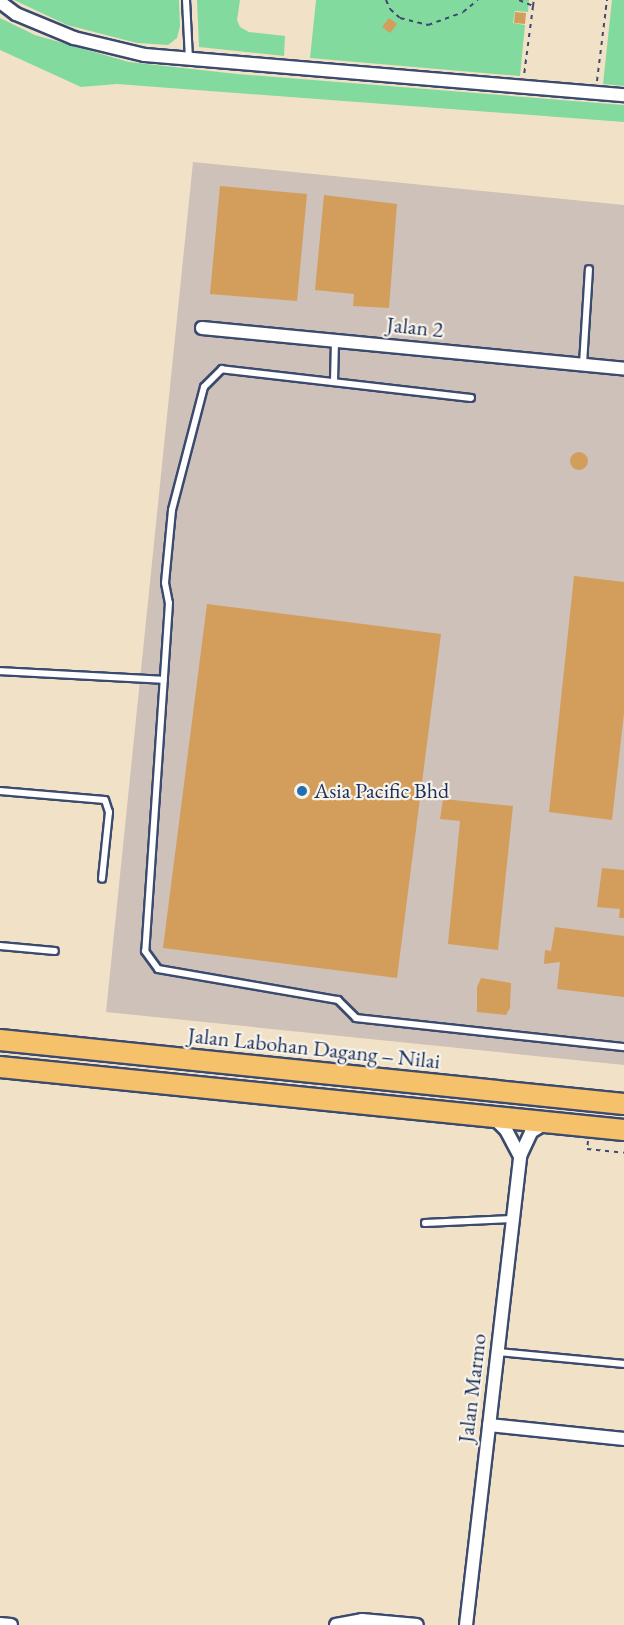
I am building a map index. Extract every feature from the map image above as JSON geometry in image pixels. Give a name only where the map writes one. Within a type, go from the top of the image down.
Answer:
[{"type":"main road","name":"Jalan Labohan Dagang ‒ Nilai","points":[[0,1040],[624,1104]]},
{"type":"main road","points":[[0,1067],[544,1124],[624,1130]]},
{"type":"street","points":[[0,2],[16,14],[74,38],[145,55],[523,80],[624,95]]},
{"type":"street","name":"Jalan 2","points":[[202,327],[624,369]]},
{"type":"street","points":[[495,1119],[506,1130],[520,1156]]},
{"type":"street","points":[[520,1156],[531,1132],[544,1124]]},
{"type":"street","name":"Jalan Marmo","points":[[466,1625],[520,1156]]},
{"type":"street","points":[[489,1425],[624,1439]]},
{"type":"street","points":[[336,1625],[362,1620],[417,1625]]},
{"type":"street","points":[[0,1624],[11,1625]]},
{"type":"lane","points":[[186,0],[189,59]]},
{"type":"lane","points":[[583,365],[589,269]]},
{"type":"lane","points":[[334,382],[335,340]]},
{"type":"lane","points":[[471,398],[222,369],[204,387],[172,510],[165,583],[169,603],[165,680],[145,951],[158,969],[338,1000],[356,1018],[624,1047]]},
{"type":"lane","points":[[0,671],[165,680]]},
{"type":"lane","points":[[0,791],[105,800],[109,812],[102,879]]},
{"type":"lane","points":[[0,946],[55,951]]},
{"type":"lane","points":[[425,1223],[512,1219]]},
{"type":"lane","points":[[497,1352],[624,1364]]},
{"type":"path","points":[[386,0],[390,9],[400,18],[428,25],[463,12],[478,0]]},
{"type":"path","points":[[519,0],[533,6]]},
{"type":"path","points":[[523,80],[534,0]]},
{"type":"path","points":[[587,80],[597,81],[607,0]]},
{"type":"path","points":[[523,80],[534,75]]},
{"type":"path","points":[[587,1149],[624,1153]]},
{"type":"shaded area","points":[[193,162],[624,205],[624,1065],[106,1012]]},
{"type":"green space","points":[[14,0],[179,0],[180,26],[177,38],[168,45],[137,43],[67,25]]},
{"type":"green space","points":[[197,0],[240,0],[237,20],[240,27],[249,32],[285,36],[284,56],[199,47]]},
{"type":"green space","points":[[316,0],[529,0],[528,12],[515,11],[513,23],[525,25],[520,76],[310,58]]},
{"type":"green space","points":[[612,0],[624,0],[624,86],[603,84]]},
{"type":"green space","points":[[0,18],[35,35],[129,62],[237,74],[624,105],[624,122],[117,84],[81,87],[0,50]]},
{"type":"building","points":[[515,12],[526,13],[525,24],[514,23]]},
{"type":"building","points":[[389,18],[397,24],[390,33],[382,27]]},
{"type":"building","points":[[220,186],[307,194],[297,301],[210,294]]},
{"type":"building","points":[[324,195],[397,204],[389,308],[353,306],[354,294],[315,290]]},
{"type":"building","points":[[579,452],[585,455],[588,461],[585,467],[579,470],[573,467],[570,461],[573,455]]},
{"type":"building","points":[[574,576],[624,582],[624,713],[612,820],[549,812]]},
{"type":"building","name":"Asia Pacific Bhd","points":[[207,604],[441,634],[397,978],[163,948]]},
{"type":"building","points":[[443,799],[513,806],[498,950],[448,944],[460,821],[440,819]]},
{"type":"building","points":[[602,868],[624,870],[624,918],[619,918],[620,909],[597,907]]},
{"type":"building","points":[[555,927],[624,936],[624,997],[557,989],[560,962],[544,964],[545,950],[551,951]]},
{"type":"building","points":[[481,978],[511,983],[510,1008],[506,1015],[477,1012],[477,987]]},
{"type":"place","name":"Asia Pacific Bhd","points":[[302,791]]}]
